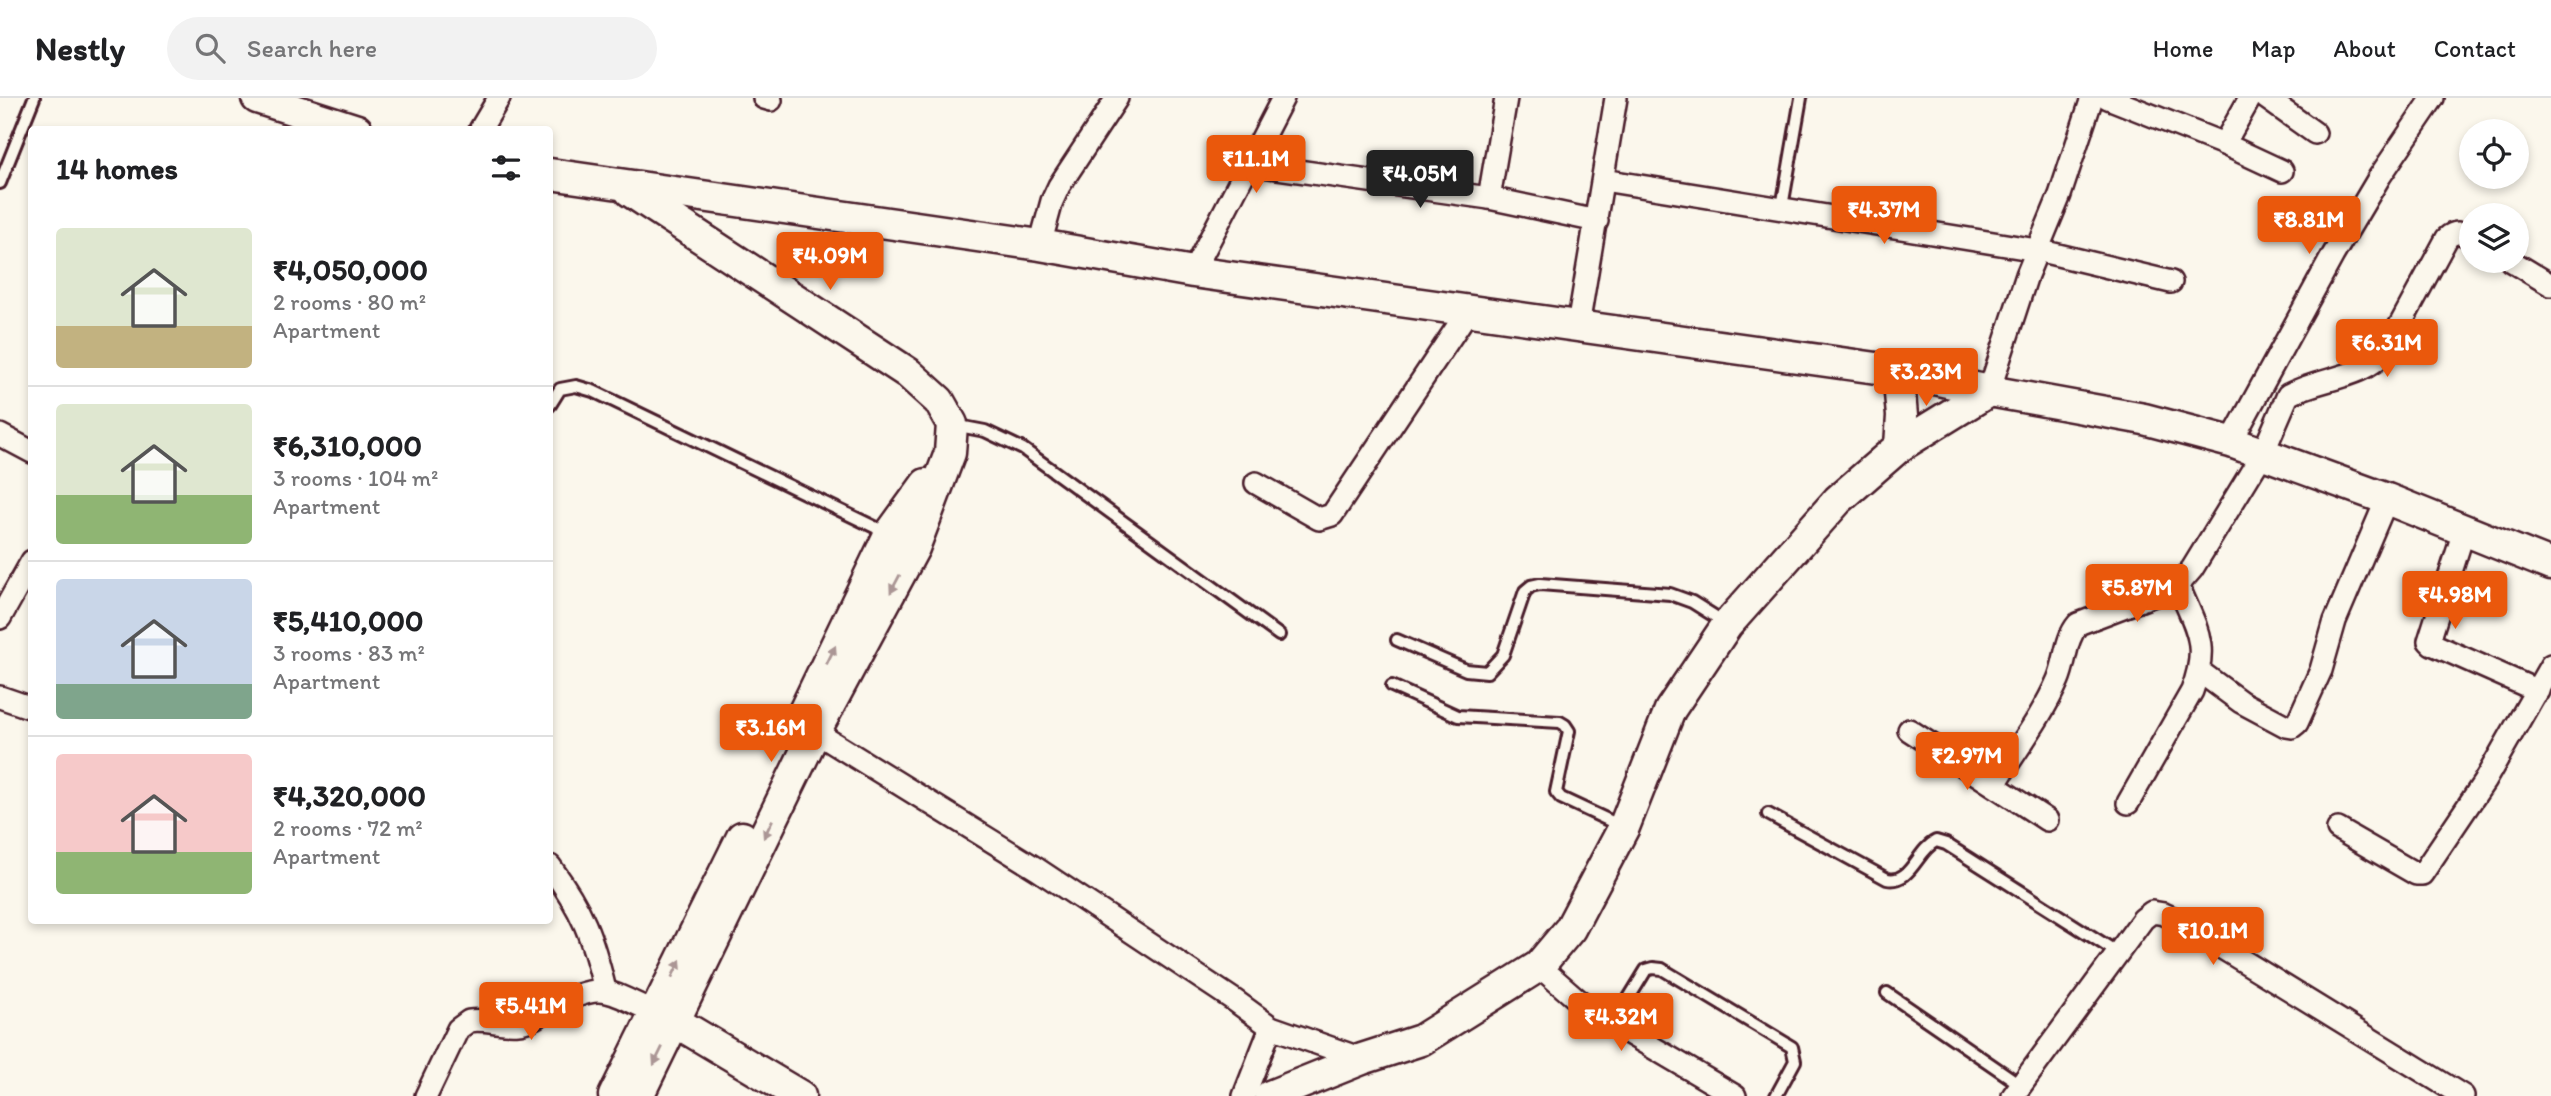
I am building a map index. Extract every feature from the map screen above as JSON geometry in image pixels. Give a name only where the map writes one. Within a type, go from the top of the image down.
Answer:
[{"type":"street","points":[[257,98],[344,126]]},
{"type":"street","points":[[482,126],[499,98]]},
{"type":"street","points":[[1040,245],[1059,186],[1117,98]]},
{"type":"street","points":[[1193,272],[1283,98]]},
{"type":"street","points":[[1489,198],[1506,98]]},
{"type":"street","points":[[1578,326],[1616,98]]},
{"type":"street","points":[[1270,1096],[1362,1059],[1421,1040],[1539,966],[1570,929],[1624,827],[1670,710],[1727,625],[1838,500],[1900,446],[1989,391],[2037,250],[2060,195],[2091,98]]},
{"type":"street","points":[[2108,98],[2224,144],[2281,171]]},
{"type":"street","points":[[2224,144],[2250,98]]},
{"type":"street","points":[[2266,98],[2315,133]]},
{"type":"street","points":[[2231,442],[2353,221],[2433,98]]},
{"type":"street","points":[[1248,164],[1489,198],[1597,221]]},
{"type":"street","points":[[553,174],[1040,245],[1193,272],[1898,371],[1989,391],[2144,419],[2263,453],[2551,565]]},
{"type":"street","points":[[1604,180],[2037,250],[2171,282]]},
{"type":"street","points":[[614,1096],[662,1015],[951,439],[939,401],[908,373],[621,185]]},
{"type":"street","points":[[1995,784],[2052,692],[2064,665],[2071,632],[2078,624],[2178,585],[2192,569],[2263,453],[2288,395],[2362,371],[2378,359],[2386,351],[2447,238],[2452,233],[2459,232]]},
{"type":"street","points":[[2529,272],[2551,285]]},
{"type":"street","points":[[1256,483],[1320,519],[1332,515],[1468,311]]},
{"type":"street","points":[[1898,371],[1902,416],[1900,446]]},
{"type":"street","points":[[0,435],[28,450]]},
{"type":"street","points":[[2200,671],[2263,714],[2286,726],[2292,727],[2297,723],[2320,670],[2335,621],[2387,499]]},
{"type":"street","points":[[2464,531],[2429,641],[2538,691]]},
{"type":"street","points":[[0,618],[28,568]]},
{"type":"street","points":[[2128,803],[2192,691],[2200,671],[2200,639],[2178,585]]},
{"type":"street","points":[[2338,829],[2416,874],[2423,874],[2484,782],[2551,666]]},
{"type":"street","points":[[0,697],[28,707]]},
{"type":"street","points":[[807,727],[1037,869],[1271,1027],[1362,1059]]},
{"type":"street","points":[[1909,730],[2048,820]]},
{"type":"street","points":[[553,870],[587,926],[604,990]]},
{"type":"street","points":[[2017,1091],[2143,919],[2152,912],[2164,914],[2462,1096]]},
{"type":"street","points":[[1539,966],[1578,1000],[1613,1024],[1735,1096]]},
{"type":"street","points":[[426,1096],[458,1029],[468,1021],[528,1021],[576,995],[604,990],[662,1015],[800,1096]]},
{"type":"street","points":[[638,1096],[662,1015]]},
{"type":"street","points":[[1244,1096],[1271,1027]]},
{"type":"lane","points":[[0,183],[34,98]]},
{"type":"lane","points":[[1782,207],[1801,98]]},
{"type":"lane","points":[[553,400],[560,389],[576,386],[593,391],[902,541]]},
{"type":"lane","points":[[951,439],[985,431],[1023,449],[1279,635]]},
{"type":"lane","points":[[1397,640],[1466,670],[1487,672],[1503,655],[1525,591],[1540,584],[1670,594],[1692,602],[1727,625]]},
{"type":"lane","points":[[1392,686],[1458,716],[1560,722],[1565,725],[1569,731],[1556,792],[1561,798],[1624,827]]},
{"type":"lane","points":[[1768,814],[1895,881],[1904,877],[1927,846],[1936,841],[1946,844],[2118,953]]},
{"type":"lane","points":[[1613,1024],[1646,970],[1662,969],[1792,1047],[1795,1061],[1776,1096]]},
{"type":"lane","points":[[1887,993],[2017,1091]]}]
